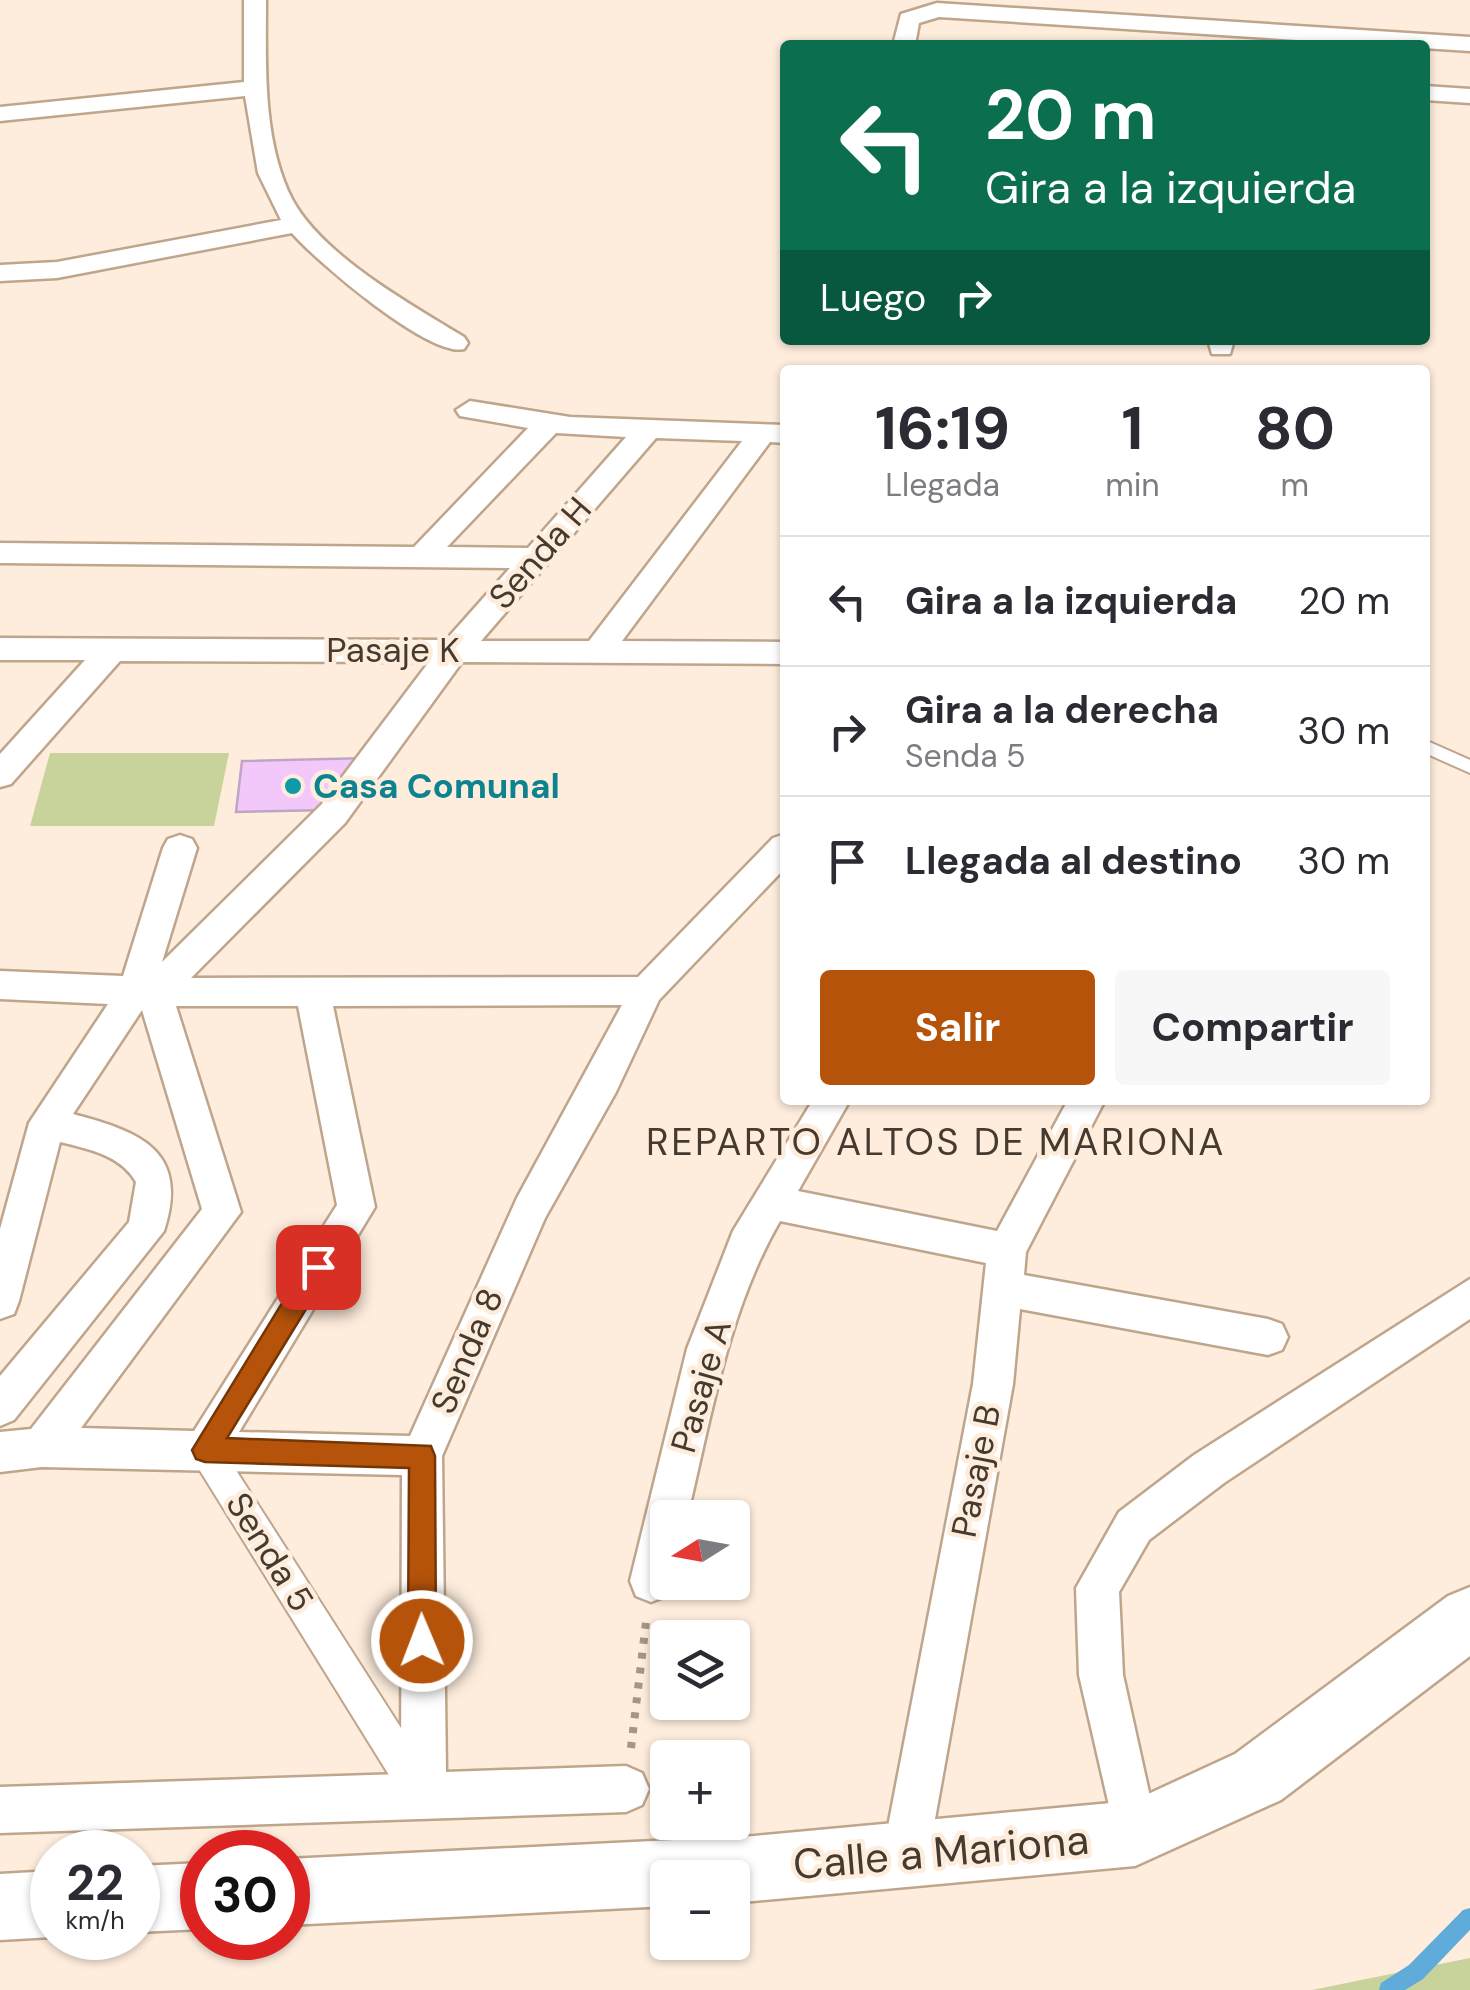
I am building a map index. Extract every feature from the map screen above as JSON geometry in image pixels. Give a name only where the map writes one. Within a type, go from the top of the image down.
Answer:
[{"type":"main road","name":"Calle a Mariona","points":[[310,1891],[905,1858],[1135,1833],[1258,1777],[1470,1618]]},
{"type":"main road","points":[[0,1906],[30,1905]]},
{"type":"street","points":[[255,0],[254,88],[280,199],[375,294],[455,343]]},
{"type":"street","points":[[905,40],[909,19],[940,5],[1217,36],[1344,40]]},
{"type":"street","points":[[1056,40],[1058,17]]},
{"type":"street","points":[[1430,43],[1470,44]]},
{"type":"street","points":[[0,114],[254,88]]},
{"type":"street","points":[[1430,93],[1470,96]]},
{"type":"street","points":[[0,273],[57,270],[301,224]]},
{"type":"street","points":[[470,410],[548,424],[774,434]]},
{"type":"street","points":[[421,557],[548,424]]},
{"type":"street","name":"Senda H","points":[[145,991],[334,814],[454,651],[649,429]]},
{"type":"street","points":[[597,652],[774,434]]},
{"type":"street","points":[[0,553],[536,558]]},
{"type":"street","name":"Pasaje K","points":[[0,649],[780,653]]},
{"type":"street","points":[[0,774],[113,650]]},
{"type":"street","points":[[0,1301],[47,1122],[145,991],[180,848]]},
{"type":"street","name":"Senda 8","points":[[424,1796],[422,1456],[530,1210],[603,1081],[646,990],[780,852]]},
{"type":"street","points":[[0,985],[314,993],[646,990]]},
{"type":"street","points":[[42,1447],[222,1212],[145,991]]},
{"type":"street","points":[[205,1450],[356,1206],[314,993]]},
{"type":"street","name":"Pasaje A","points":[[671,1500],[707,1349],[747,1243],[829,1105]]},
{"type":"street","name":"Pasaje B","points":[[905,1858],[993,1384],[1006,1270],[1085,1105]]},
{"type":"street","points":[[0,1407],[145,1231],[156,1206],[158,1186],[152,1168],[139,1154],[47,1122]]},
{"type":"street","points":[[772,1203],[1006,1270],[1268,1337]]},
{"type":"street","points":[[1135,1833],[1101,1675],[1096,1588],[1134,1526],[1208,1470],[1470,1297]]},
{"type":"street","points":[[0,1452],[42,1447],[422,1456]]},
{"type":"street","name":"Senda 5","points":[[205,1450],[424,1796]]},
{"type":"street","points":[[0,1810],[626,1789]]},
{"type":"lane","points":[[1430,748],[1470,767]]},
{"type":"path","points":[[626,1789],[650,1589]]},
{"type":"green space","points":[[50,753],[229,753],[214,826],[30,826]]},
{"type":"green space","points":[[1470,1958],[1470,1990],[1312,1990]]},
{"type":"building","name":"Casa Comunal","points":[[367,758],[329,810],[236,812],[242,761]]},
{"type":"waterway","points":[[1388,1990],[1416,1972],[1470,1917]]},
{"type":"place","name":"Casa Comunal","points":[[293,786]]},
{"type":"district","name":"REPARTO ALTOS DE MARIONA","points":[[936,1142]]},
{"type":"route","points":[[318,1267],[205,1450],[422,1456],[422,1641]]}]
